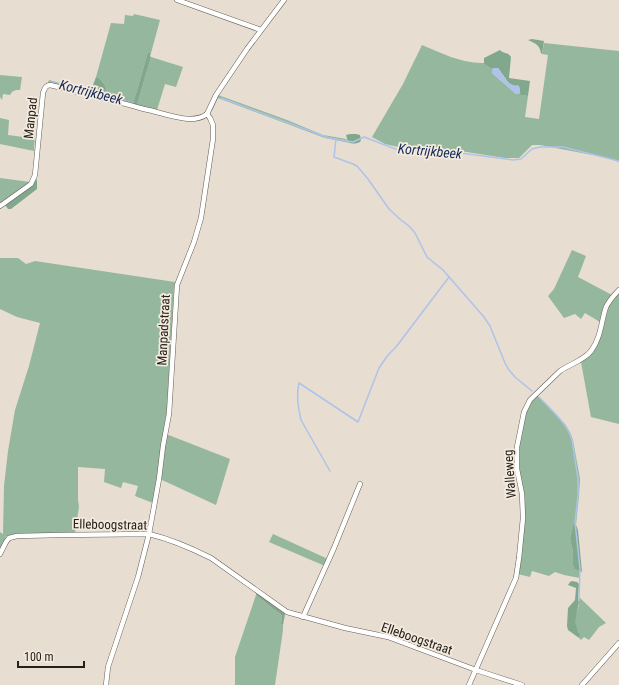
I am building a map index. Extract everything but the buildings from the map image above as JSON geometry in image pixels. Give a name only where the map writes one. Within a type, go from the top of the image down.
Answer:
[{"type":"street","points":[[177,0],[261,30]]},
{"type":"street","points":[[207,114],[216,95],[247,49],[284,0]]},
{"type":"street","name":"Manpad","points":[[0,206],[31,184],[34,180],[43,93],[44,88],[47,86],[50,85],[171,116],[189,119],[203,117],[207,114]]},
{"type":"street","name":"Manpadstraat","points":[[106,685],[108,667],[138,577],[149,534],[159,480],[162,446],[169,414],[176,285],[194,242],[201,218],[213,139],[213,124],[207,114]]},
{"type":"street","name":"Walleweg","points":[[469,685],[516,578],[523,518],[522,494],[517,469],[517,447],[524,412],[530,400],[554,376],[564,368],[583,358],[592,350],[599,336],[607,306],[619,290]]},
{"type":"street","points":[[303,617],[334,548],[360,484]]},
{"type":"street","name":"Elleboogstraat","points":[[0,554],[9,538],[17,536],[149,534],[161,537],[211,558],[287,612],[388,638],[522,685]]},
{"type":"street","points":[[582,685],[619,643]]},
{"type":"green space","points":[[134,14],[160,20],[151,53],[148,52],[133,104],[48,83],[49,80],[104,95],[106,88],[101,80],[96,77],[111,23],[124,24],[125,15],[133,16]]},
{"type":"green space","points":[[532,39],[544,41],[542,54],[535,43],[528,40]]},
{"type":"green space","points":[[544,43],[619,51],[619,162],[603,157],[540,145],[532,145],[519,158],[505,158],[460,151],[398,147],[385,144],[372,137],[403,84],[422,45],[460,60],[484,63],[492,69],[492,73],[516,94],[520,93],[528,96],[525,117],[539,119],[548,55],[542,54]]},
{"type":"green space","points":[[500,50],[509,54],[511,57],[509,78],[530,81],[528,96],[521,95],[520,88],[510,85],[498,68],[492,69],[484,64],[484,58]]},
{"type":"green space","points":[[148,52],[151,53],[151,57],[137,105],[133,104]]},
{"type":"green space","points":[[151,57],[183,67],[176,87],[165,84],[157,110],[137,105]]},
{"type":"green space","points":[[0,75],[22,77],[20,90],[12,92],[10,95],[3,94],[2,100],[0,97]]},
{"type":"green space","points":[[96,77],[101,80],[105,86],[106,89],[104,95],[96,92],[99,86],[93,85]]},
{"type":"green space","points":[[218,95],[287,120],[323,135],[346,139],[350,143],[325,138],[218,98],[212,111],[210,110]]},
{"type":"green space","points":[[0,118],[9,120],[8,135],[23,137],[24,129],[35,130],[34,151],[0,144]]},
{"type":"green space","points":[[346,135],[360,135],[360,142],[354,144],[348,142]]},
{"type":"green space","points":[[0,178],[30,182],[0,204]]},
{"type":"green space","points":[[37,179],[37,189],[11,209],[8,209],[5,205],[33,184]]},
{"type":"green space","points":[[572,250],[586,256],[578,277],[612,295],[600,322],[585,313],[581,319],[575,314],[564,318],[548,296],[554,289]]},
{"type":"green space","points":[[0,258],[18,258],[26,264],[35,261],[175,282],[167,409],[153,503],[135,496],[138,486],[123,482],[121,488],[104,482],[105,469],[78,467],[79,507],[75,533],[6,536],[0,549],[0,532],[3,534],[4,486],[15,410],[29,366],[40,323],[17,317],[0,309]]},
{"type":"green space","points":[[619,292],[619,424],[591,417],[581,362],[592,353],[596,347],[601,336],[609,305]]},
{"type":"green space","points":[[537,395],[565,424],[573,440],[580,479],[576,525],[574,524],[570,538],[574,569],[580,571],[580,578],[555,572],[549,576],[532,571],[530,577],[518,574],[521,556],[521,484],[519,444],[527,410]]},
{"type":"green space","points":[[166,434],[230,459],[216,505],[160,479]]},
{"type":"green space","points":[[574,523],[578,530],[582,572],[574,569],[573,565],[573,553],[570,538]]},
{"type":"green space","points":[[273,534],[328,559],[325,566],[269,542]]},
{"type":"green space","points":[[572,581],[579,584],[579,602],[575,622],[578,632],[581,634],[579,638],[568,630],[567,626],[568,608],[575,600],[576,588],[568,585]]},
{"type":"green space","points":[[257,593],[284,611],[285,614],[283,625],[281,624],[282,616],[256,595]]},
{"type":"green space","points":[[256,595],[282,616],[281,624],[283,625],[283,630],[275,685],[235,685],[235,657]]},
{"type":"green space","points":[[579,597],[606,623],[599,627],[589,640],[584,637],[581,640],[579,638],[581,634],[575,627]]},
{"type":"water","points":[[498,68],[509,83],[512,85],[518,85],[520,88],[520,93],[516,94],[492,73],[492,69]]},
{"type":"waterway","name":"Kortrijkbeek","points":[[51,82],[132,103]]},
{"type":"waterway","name":"Kortrijkbeek","points":[[221,98],[329,138],[353,142],[364,137],[398,150],[460,153],[513,160],[521,159],[532,149],[540,147],[563,147],[619,161]]},
{"type":"waterway","points":[[336,139],[334,157],[357,166],[389,209],[415,233],[427,257],[443,270],[484,317],[490,326],[509,370],[532,391]]},
{"type":"waterway","points":[[330,471],[301,420],[298,402],[299,383],[358,422],[379,368],[449,277]]},
{"type":"waterway","points":[[540,398],[567,428],[572,440],[578,479],[575,522],[580,569],[579,600]]}]
